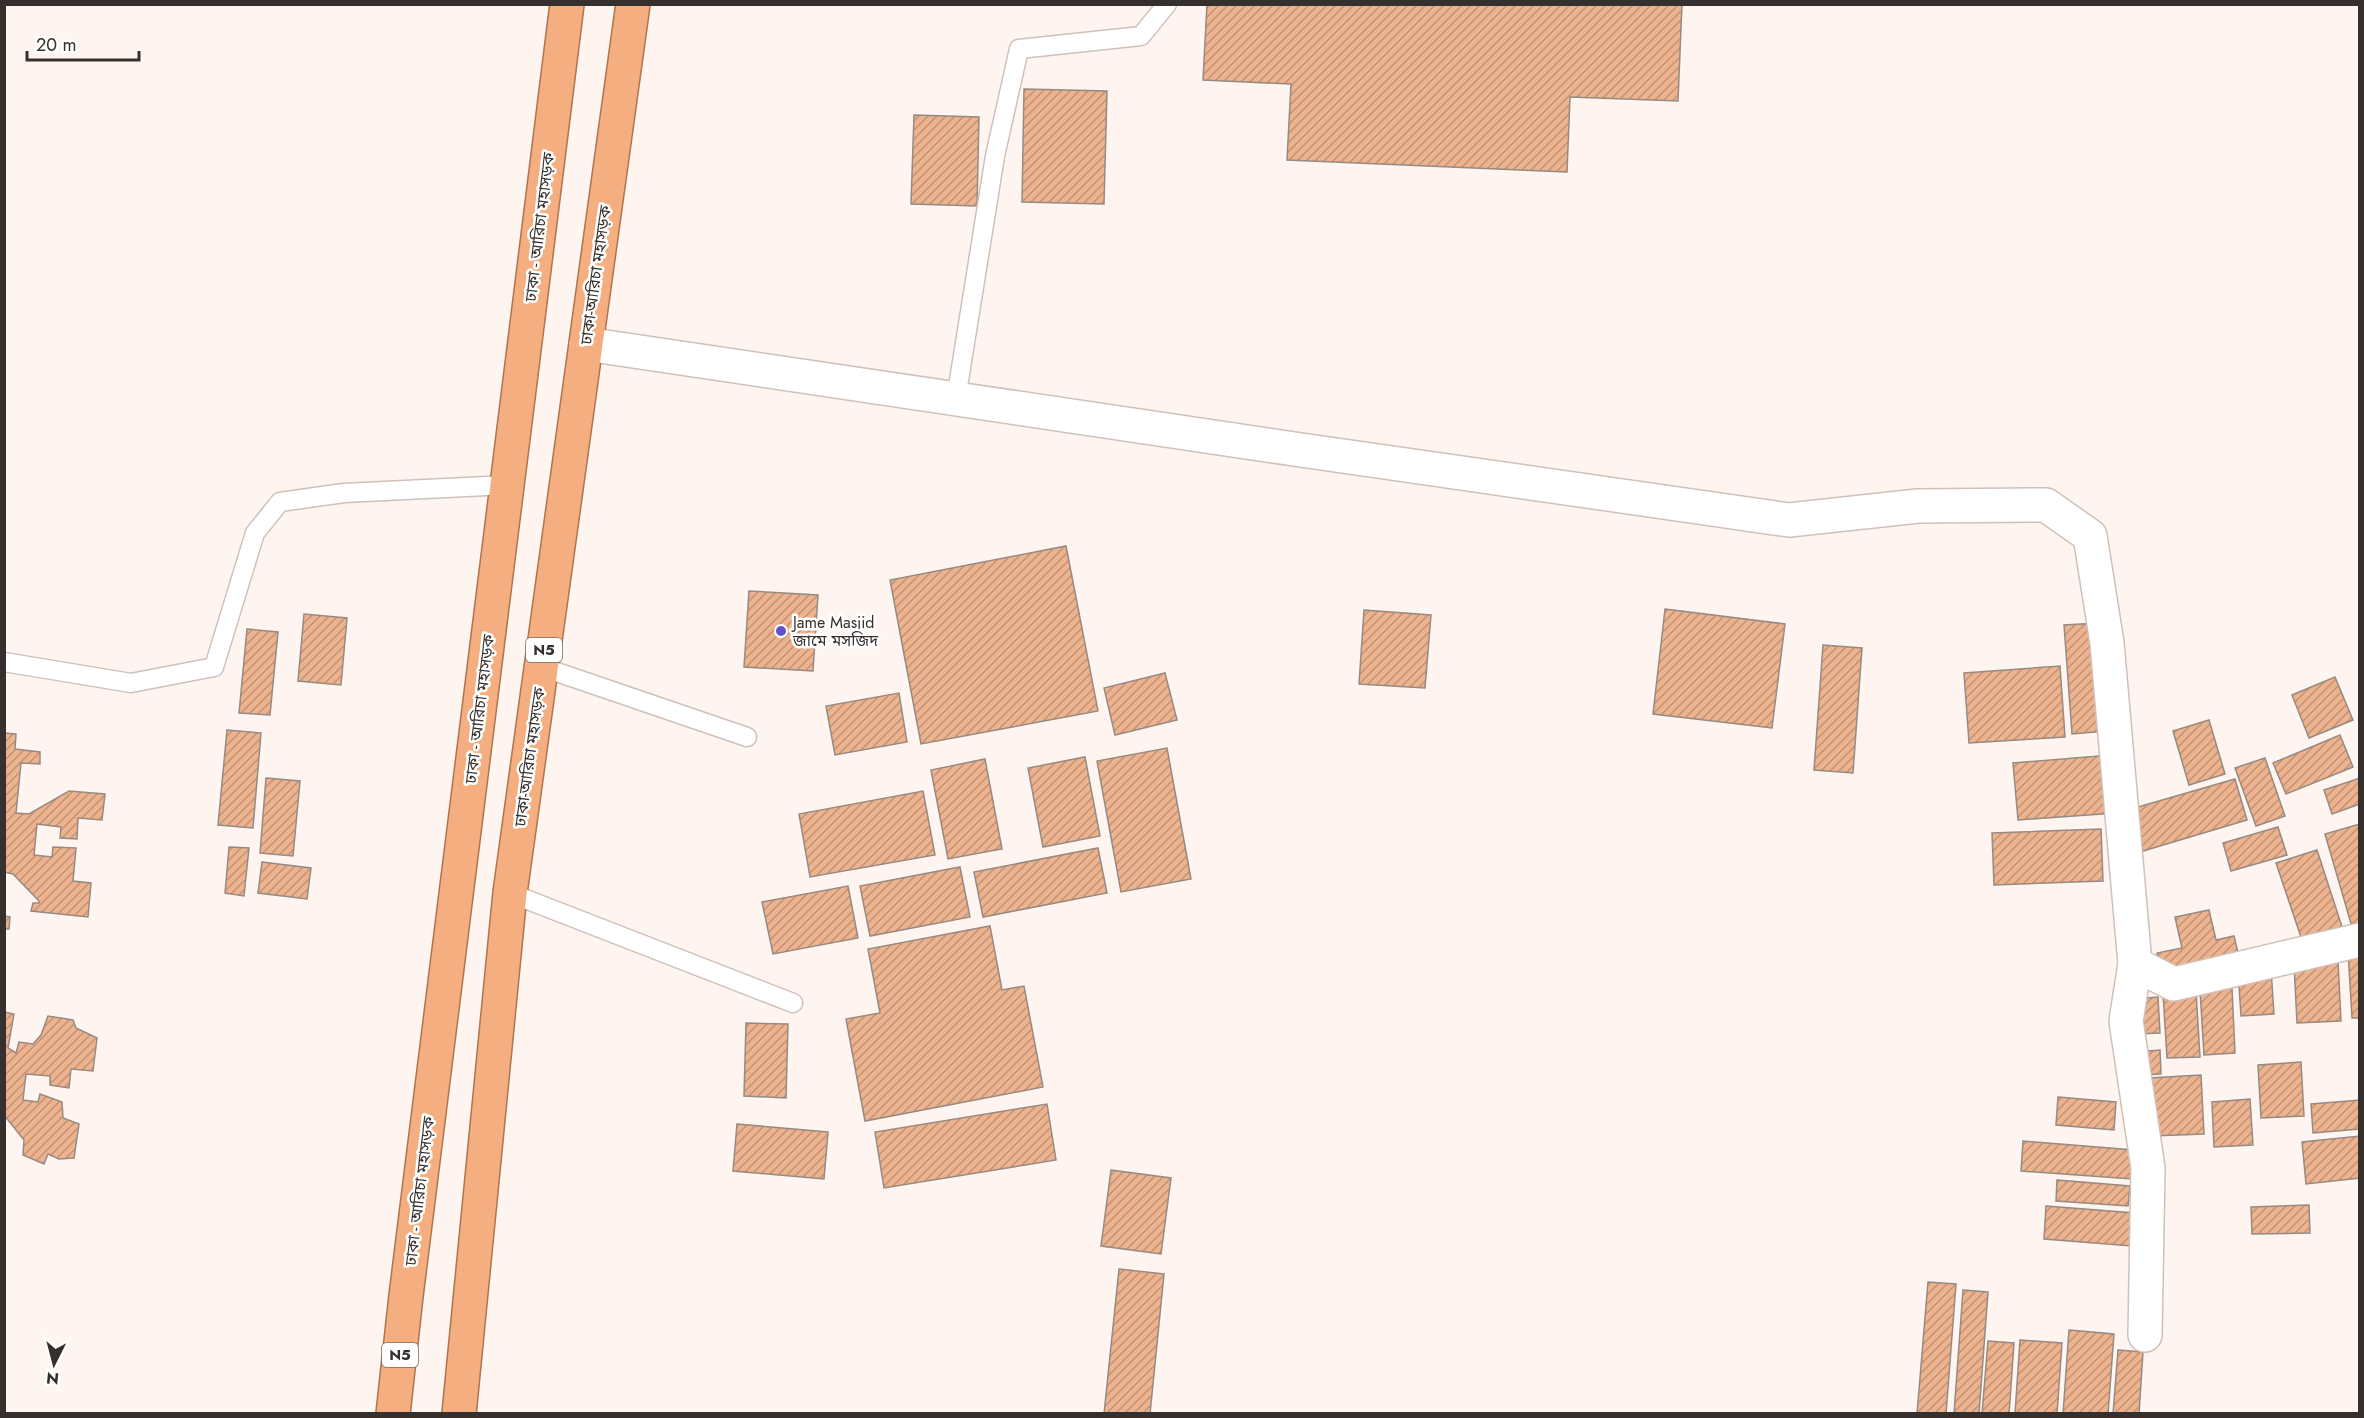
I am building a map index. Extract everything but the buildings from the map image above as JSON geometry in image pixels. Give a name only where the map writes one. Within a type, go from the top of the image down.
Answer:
[{"type":"highway","name":"ঢাকা - আরিচা মহাসড়ক","points":[[393,1413],[567,4]]},
{"type":"highway","name":"ঢাকা-আরিচা মহাসড়ক","points":[[459,1413],[510,893],[633,4]]},
{"type":"street","points":[[586,344],[1789,520],[1918,506],[2046,505],[2090,536],[2107,643],[2135,964],[2126,1021],[2148,1168],[2145,1335]]},
{"type":"street","points":[[2135,964],[2174,984],[2360,940]]},
{"type":"lane","points":[[956,399],[995,156],[1019,49],[1141,36],[1167,4]]},
{"type":"lane","points":[[4,662],[131,683],[214,667],[255,533],[280,502],[344,493],[507,484]]},
{"type":"lane","points":[[542,667],[747,737]]},
{"type":"lane","points":[[510,893],[793,1003]]},
{"type":"place","name":"Jame Masjid জামে মসজিদ","points":[[781,631]]}]
